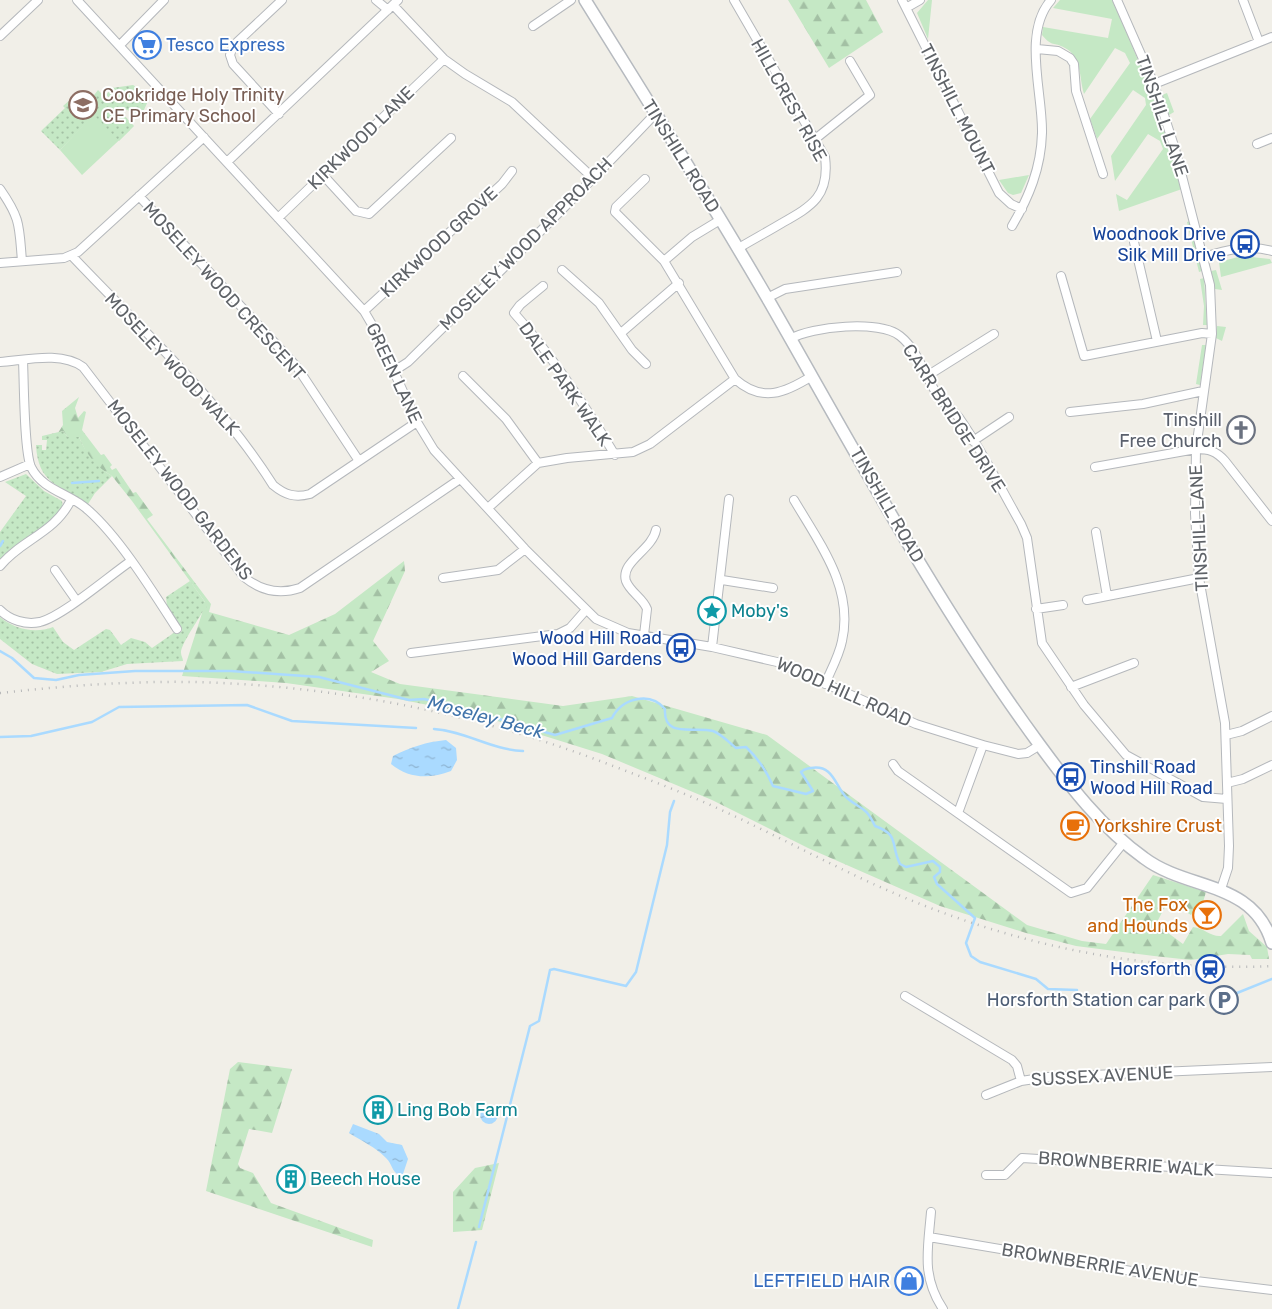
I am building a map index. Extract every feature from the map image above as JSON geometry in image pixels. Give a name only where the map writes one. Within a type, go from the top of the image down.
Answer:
[{"type":"street","points":[[0,36],[38,0]]},
{"type":"street","name":"GREEN LANE","points":[[77,0],[364,311],[417,422],[434,450],[585,611],[609,626],[644,635]]},
{"type":"street","points":[[120,45],[164,0]]},
{"type":"street","points":[[279,114],[233,64],[230,55],[233,46],[282,0]]},
{"type":"street","points":[[376,0],[393,5],[444,59],[512,102],[594,179]]},
{"type":"street","points":[[533,26],[571,0]]},
{"type":"street","name":"TINSHILL ROAD","points":[[585,0],[767,298],[967,642],[1040,745],[1088,805],[1124,842],[1145,859],[1166,872],[1235,896],[1252,909],[1270,931],[1272,943]]},
{"type":"street","name":"HILLCREST RISE","points":[[734,0],[825,157],[827,173],[824,186],[818,198],[807,208],[737,249]]},
{"type":"street","name":"TINSHILL MOUNT","points":[[902,0],[999,193],[1011,204],[1022,209]]},
{"type":"street","points":[[906,8],[920,0]]},
{"type":"street","name":"TINSHILL LANE","points":[[1116,0],[1154,84],[1175,148],[1210,285],[1212,334],[1196,449],[1195,524],[1199,578],[1226,735],[1228,863],[1221,890]]},
{"type":"street","points":[[1243,0],[1259,42]]},
{"type":"street","points":[[1012,226],[1034,183],[1041,145],[1037,25],[1049,1]]},
{"type":"street","points":[[227,162],[393,5]]},
{"type":"street","points":[[1154,84],[1272,38]]},
{"type":"street","points":[[1037,50],[1058,51],[1070,58],[1074,64],[1076,91],[1103,174]]},
{"type":"street","name":"KIRKWOOD LANE","points":[[278,218],[444,59]]},
{"type":"street","points":[[814,140],[870,95],[850,62]]},
{"type":"street","name":"MOSELEY WOOD APPROACH","points":[[394,371],[408,362],[594,179],[655,114]]},
{"type":"street","points":[[0,263],[72,256],[204,137]]},
{"type":"street","points":[[323,175],[356,211],[369,214],[451,138]]},
{"type":"street","points":[[1258,144],[1272,138]]},
{"type":"street","name":"KIRKWOOD GROVE","points":[[364,311],[502,184],[512,171]]},
{"type":"street","points":[[645,179],[616,207],[615,212],[664,261],[735,379],[750,390],[768,394],[790,389],[812,376]]},
{"type":"street","points":[[0,189],[16,212],[19,221],[22,261]]},
{"type":"street","name":"MOSELEY WOOD CRESCENT","points":[[139,196],[296,367],[359,460]]},
{"type":"street","points":[[664,261],[692,238],[720,220]]},
{"type":"street","points":[[1134,242],[1157,341]]},
{"type":"street","points":[[1204,257],[1224,250],[1248,247],[1271,249]]},
{"type":"street","name":"MOSELEY WOOD WALK","points":[[72,256],[200,389],[230,423],[273,485],[281,492],[300,497],[310,494],[417,422]]},
{"type":"street","points":[[562,270],[599,302],[632,350],[646,364]]},
{"type":"street","points":[[767,298],[785,289],[897,272]]},
{"type":"street","points":[[1061,276],[1084,356],[1202,333],[1212,334]]},
{"type":"street","points":[[621,333],[678,282]]},
{"type":"street","name":"DALE PARK WALK","points":[[543,286],[520,305],[514,313],[539,341],[598,427],[614,455]]},
{"type":"street","name":"CARR BRIDGE DRIVE","points":[[790,339],[806,332],[871,326],[886,328],[901,336],[908,344],[939,397],[960,419],[1024,531],[1042,643],[1071,687],[1122,752],[1203,797],[1227,799]]},
{"type":"street","points":[[927,376],[994,334]]},
{"type":"street","name":"MOSELEY WOOD GARDENS","points":[[0,362],[67,359],[83,367],[244,577],[252,584],[273,592],[286,593],[300,588],[460,479]]},
{"type":"street","points":[[23,360],[30,464],[42,482],[80,504],[95,517],[131,561],[177,629]]},
{"type":"street","points":[[464,376],[506,419],[538,464]]},
{"type":"street","points":[[488,508],[538,464],[567,458],[633,452],[650,444],[735,379]]},
{"type":"street","points":[[1070,412],[1143,404],[1203,391]]},
{"type":"street","points":[[973,441],[1009,417]]},
{"type":"street","points":[[1095,467],[1196,449],[1210,450],[1221,456],[1272,522]]},
{"type":"street","points":[[0,477],[30,464]]},
{"type":"street","points":[[712,647],[722,580],[729,499]]},
{"type":"street","points":[[0,566],[7,558],[58,521],[71,500]]},
{"type":"street","points":[[794,500],[829,561],[843,594],[844,631],[842,644],[825,684]]},
{"type":"street","points":[[644,635],[647,609],[628,584],[625,572],[627,566],[651,543],[656,530]]},
{"type":"street","points":[[1096,532],[1102,547],[1108,596]]},
{"type":"street","points":[[443,578],[498,570],[525,549]]},
{"type":"street","points":[[0,610],[17,621],[33,623],[48,618],[131,561]]},
{"type":"street","points":[[55,570],[76,600]]},
{"type":"street","points":[[1087,600],[1199,578]]},
{"type":"street","points":[[722,580],[773,588]]},
{"type":"street","points":[[1036,609],[1063,605]]},
{"type":"street","points":[[411,654],[558,634],[570,628],[585,611]]},
{"type":"street","name":"WOOD HILL ROAD","points":[[644,635],[768,659],[916,724],[983,745],[1018,754],[1027,753],[1040,745]]},
{"type":"street","points":[[1071,687],[1134,662]]},
{"type":"street","points":[[1226,735],[1242,731],[1272,716]]},
{"type":"street","points":[[958,813],[983,745]]},
{"type":"street","points":[[893,764],[898,771],[1071,892],[1087,888],[1124,842]]},
{"type":"street","points":[[1227,783],[1243,779],[1272,765]]},
{"type":"street","name":"SUSSEX AVENUE","points":[[905,996],[1012,1060],[1017,1066],[1021,1081],[1048,1077],[1272,1067]]},
{"type":"street","points":[[986,1095],[1021,1081]]},
{"type":"street","name":"BROWNBERRIE WALK","points":[[986,1176],[1005,1175],[1022,1158],[1272,1173]]},
{"type":"street","points":[[931,1212],[927,1257],[929,1282],[943,1309]]},
{"type":"street","name":"BROWNBERRIE AVENUE","points":[[929,1237],[1179,1279],[1272,1290]]},
{"type":"green space","points":[[788,0],[866,0],[883,32],[829,68]]},
{"type":"green space","points":[[928,0],[932,0],[928,39],[917,13]]},
{"type":"green space","points":[[1060,0],[1112,0],[1151,93],[1168,140],[1182,189],[1119,211],[1116,194],[1127,200],[1163,149],[1160,141],[1148,134],[1115,181],[1111,156],[1146,105],[1145,98],[1133,90],[1097,139],[1090,119],[1130,63],[1125,53],[1115,48],[1084,94],[1079,68],[1074,57],[1065,48],[1046,39],[1042,35],[1043,27],[1108,38],[1112,19],[1053,8]]},
{"type":"green space","points":[[133,85],[143,91],[148,101],[143,112],[134,113],[125,109],[121,112],[134,126],[119,141],[94,115],[60,150],[41,131],[65,108],[63,106],[71,99],[81,109],[87,104],[90,107],[95,103],[91,99],[98,90],[108,100],[110,98],[106,95],[112,88]]},
{"type":"green space","points":[[1167,93],[1174,112],[1169,115],[1162,95]]},
{"type":"green space","points":[[94,114],[130,130],[82,175],[60,150]]},
{"type":"green space","points":[[1029,175],[1021,193],[1013,195],[1008,193],[999,180]]},
{"type":"green space","points":[[1190,221],[1202,271],[1199,272],[1187,222]]},
{"type":"green space","points":[[1242,256],[1270,259],[1272,263],[1221,277],[1219,262]]},
{"type":"green space","points":[[1216,270],[1222,290],[1215,289],[1211,271]]},
{"type":"green space","points":[[1204,278],[1207,325],[1203,325],[1204,306],[1200,279]]},
{"type":"green space","points":[[1217,326],[1226,327],[1222,341],[1216,338]]},
{"type":"green space","points":[[1202,345],[1206,345],[1200,385],[1196,384]]},
{"type":"green space","points":[[79,397],[75,408],[78,418],[84,411],[86,412],[82,430],[101,455],[104,454],[112,465],[110,467],[112,470],[116,468],[133,493],[136,492],[153,515],[147,519],[211,604],[209,612],[289,635],[335,614],[404,561],[405,571],[373,641],[389,661],[371,672],[400,684],[563,706],[632,696],[767,735],[1027,925],[1082,941],[1106,944],[1153,875],[1206,892],[1203,902],[1191,915],[1168,901],[1156,924],[1183,944],[1193,927],[1221,936],[1243,914],[1249,931],[1267,947],[1269,959],[1252,959],[1250,955],[1228,954],[1191,960],[1076,946],[1026,933],[940,906],[808,848],[712,800],[602,754],[478,715],[398,699],[286,683],[182,676],[203,610],[205,611],[205,602],[112,476],[96,466],[86,452],[79,437],[68,437],[63,431],[58,433],[63,425],[62,411]]},
{"type":"green space","points":[[63,431],[68,437],[79,437],[92,460],[112,476],[95,493],[88,504],[52,482],[41,468],[36,445],[42,445],[42,450],[46,450],[47,440],[42,440],[42,436]]},
{"type":"green space","points":[[26,474],[44,491],[62,501],[63,509],[57,517],[0,561],[0,532],[26,496],[5,482]]},
{"type":"green space","points":[[190,581],[207,605],[183,645],[181,653],[183,661],[127,664],[101,672],[57,674],[32,664],[0,639],[0,617],[12,625],[25,629],[39,630],[53,627],[63,642],[74,650],[106,629],[110,630],[121,645],[131,638],[145,642],[152,648],[175,632],[177,634],[182,631],[167,606],[166,597]]},
{"type":"green space","points":[[238,1062],[292,1069],[272,1133],[249,1129],[238,1164],[240,1168],[253,1173],[271,1203],[373,1240],[372,1247],[206,1191],[230,1069]]},
{"type":"green space","points":[[499,1163],[482,1230],[453,1232],[453,1192],[475,1168]]},
{"type":"water","points":[[446,740],[456,748],[457,760],[451,771],[443,774],[420,776],[405,773],[391,764],[393,756],[406,750]]},
{"type":"water","points":[[489,1106],[495,1109],[498,1115],[495,1121],[489,1124],[483,1121],[480,1115],[483,1109]]},
{"type":"water","points":[[353,1124],[379,1134],[387,1142],[402,1145],[408,1159],[403,1174],[400,1176],[397,1174],[382,1154],[349,1133]]},
{"type":"waterway","points":[[72,483],[99,481]]},
{"type":"waterway","points":[[0,546],[3,541]]},
{"type":"waterway","name":"Moseley Beck","points":[[0,651],[12,658],[34,678],[56,680],[79,675],[135,671],[231,671],[319,677],[409,700],[424,699],[461,708],[555,735],[612,718],[622,706],[637,699],[652,700],[659,703],[665,709],[666,718],[674,728],[713,731],[736,748],[746,747],[762,765],[773,786],[806,794],[813,791],[801,772],[811,768],[825,769],[833,777],[847,798],[866,811],[875,826],[888,833],[893,841],[900,864],[906,867],[933,861],[940,867],[940,872],[934,877],[937,884],[975,918],[966,943],[971,956],[980,962],[1036,979],[1048,989],[1077,990]]},
{"type":"waterway","points":[[0,737],[31,736],[92,722],[119,707],[247,705],[292,721],[416,728]]},
{"type":"waterway","points":[[434,729],[445,730],[500,747],[523,751]]},
{"type":"waterway","points":[[479,1227],[530,1026],[539,1021],[550,970],[554,969],[626,986],[636,972],[667,845],[670,812],[674,801]]},
{"type":"waterway","points":[[1237,993],[1272,979]]},
{"type":"waterway","points":[[458,1309],[476,1242]]},
{"type":"railway","points":[[0,693],[96,684],[144,682],[246,684],[353,696],[459,717],[511,731],[635,774],[725,812],[903,897],[992,929],[1038,942],[1130,960],[1224,967],[1272,966]]},
{"type":"place","name":"Tesco Express","points":[[147,45]]},
{"type":"place","name":"Cookridge Holy Trinity CE Primary School","points":[[83,105]]},
{"type":"place","name":"Woodnook Drive Silk Mill Drive","points":[[1245,244]]},
{"type":"place","name":"Tinshill Free Church","points":[[1241,430]]},
{"type":"place","name":"Moby's","points":[[712,611]]},
{"type":"place","name":"Wood Hill Road Wood Hill Gardens","points":[[681,648]]},
{"type":"place","name":"Tinshill Road Wood Hill Road","points":[[1071,777]]},
{"type":"place","name":"Yorkshire Crust","points":[[1075,826]]},
{"type":"place","name":"The Fox and Hounds","points":[[1207,915]]},
{"type":"place","name":"Horsforth","points":[[1210,969]]},
{"type":"place","name":"Horsforth Station car park","points":[[1224,1000]]},
{"type":"place","name":"Ling Bob Farm","points":[[378,1110]]},
{"type":"place","name":"Beech House","points":[[291,1179]]},
{"type":"place","name":"LEFTFIELD HAIR","points":[[909,1281]]}]
